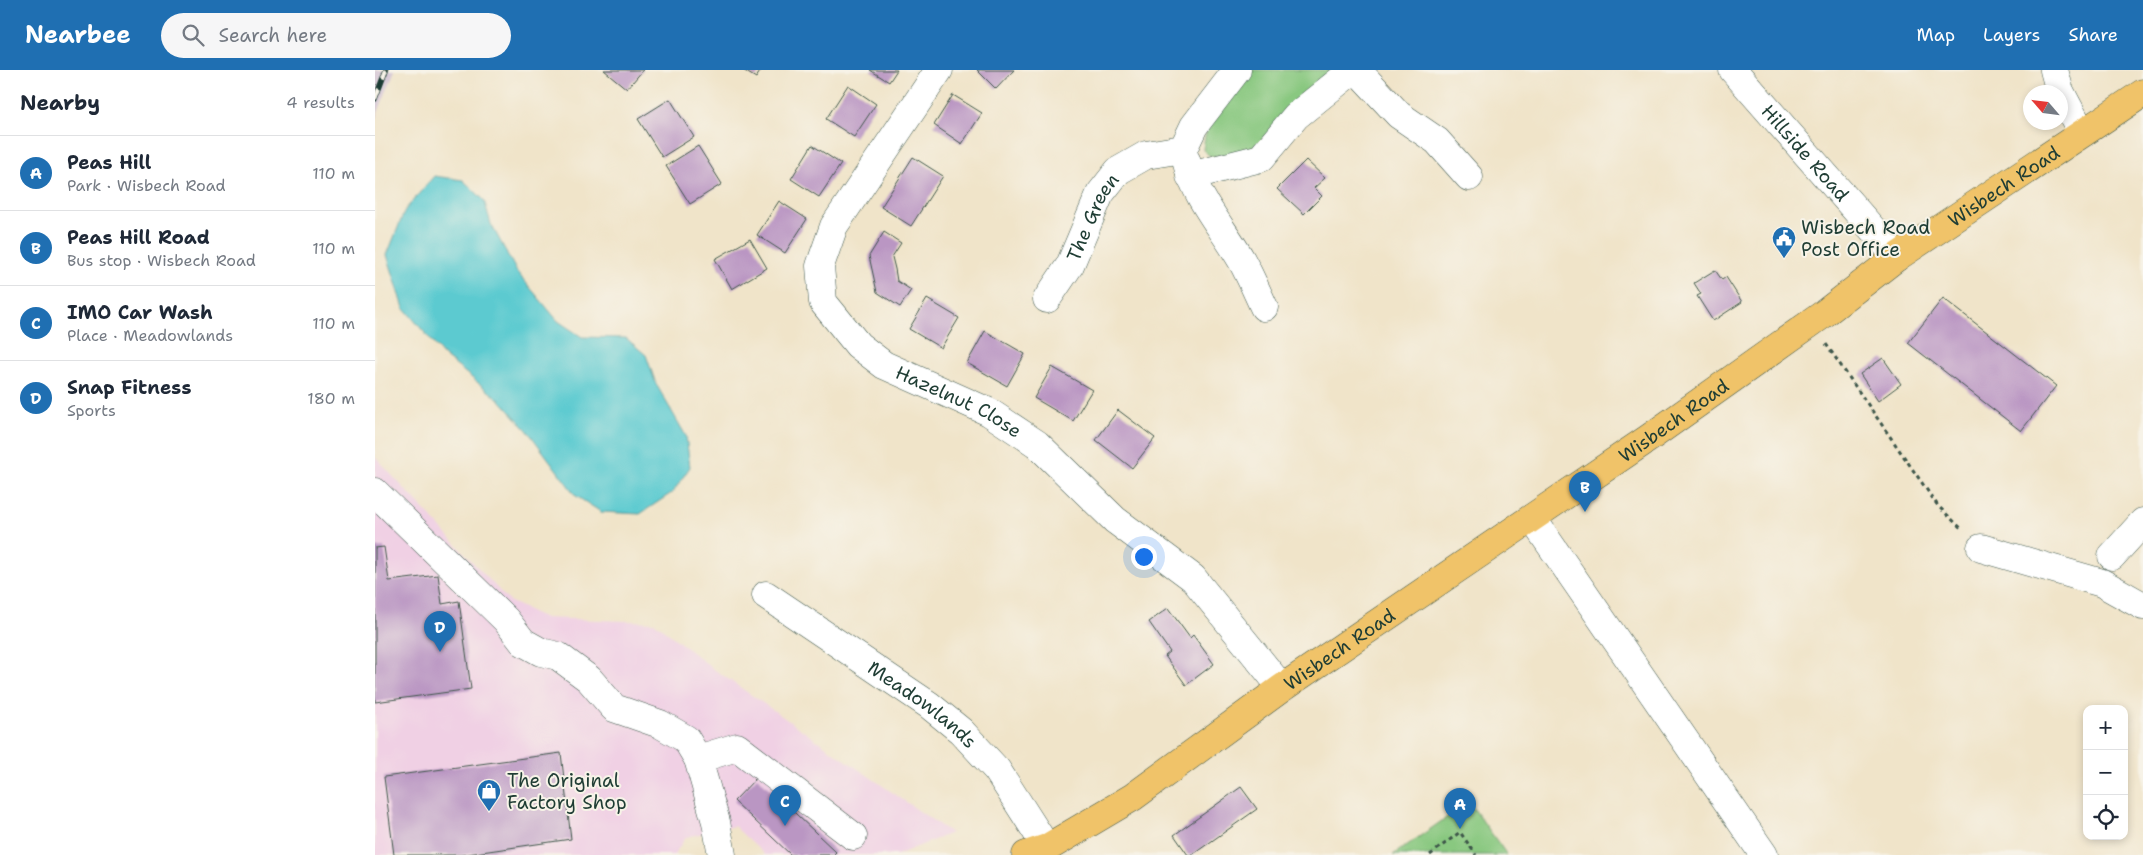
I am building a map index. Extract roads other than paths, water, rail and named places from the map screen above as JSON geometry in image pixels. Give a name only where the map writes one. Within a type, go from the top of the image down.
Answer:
[{"type":"main road","name":"Wisbech Road","points":[[1037,853],[1133,797],[1282,688],[1532,518],[1793,335],[1897,258],[2143,93]]},
{"type":"street","name":"Hazelnut Close","points":[[939,70],[834,226],[820,266],[823,302],[858,345],[885,365],[989,412],[1037,444],[1115,520],[1193,578],[1282,688]]},
{"type":"street","points":[[1237,70],[1194,126],[1183,149],[1190,176],[1214,220],[1241,261],[1264,306]]},
{"type":"street","points":[[1190,176],[1261,158],[1296,116],[1353,70]]},
{"type":"street","points":[[1357,70],[1399,115],[1437,141],[1469,177]]},
{"type":"street","name":"Hillside Road","points":[[1733,70],[1897,258]]},
{"type":"street","points":[[2054,70],[2058,85]]},
{"type":"street","points":[[2068,108],[2082,133]]},
{"type":"street","name":"The Green","points":[[1047,299],[1070,265],[1100,194],[1118,171],[1146,155],[1183,149]]},
{"type":"street","points":[[375,492],[506,620],[523,642],[541,652],[557,656],[581,673],[589,679],[614,708],[660,724],[686,739],[698,759],[716,822],[722,855]]},
{"type":"street","points":[[1532,518],[1764,855]]},
{"type":"street","points":[[2112,556],[2143,522]]},
{"type":"street","points":[[1981,548],[2103,583],[2143,606]]},
{"type":"street","name":"Meadowlands","points":[[766,595],[929,706],[961,731],[997,770],[1037,853]]},
{"type":"street","points":[[698,759],[737,747],[853,836]]},
{"type":"water","points":[[434,176],[463,180],[484,200],[491,224],[517,272],[558,321],[582,337],[626,338],[646,355],[656,384],[686,436],[690,467],[673,492],[640,514],[601,512],[576,496],[527,430],[500,400],[444,356],[404,308],[387,255],[405,210]]},
{"type":"railway","points":[[375,99],[386,70]]},
{"type":"place","name":"Wisbech Road Post Office","points":[[1784,259]]},
{"type":"place","name":"Peas Hill Road","points":[[1585,512]]},
{"type":"place","name":"Snap Fitness","points":[[440,652]]},
{"type":"place","name":"The Original Factory Shop","points":[[489,812]]},
{"type":"place","name":"IMO Car Wash","points":[[785,826]]},
{"type":"place","name":"Peas Hill","points":[[1460,829]]}]
